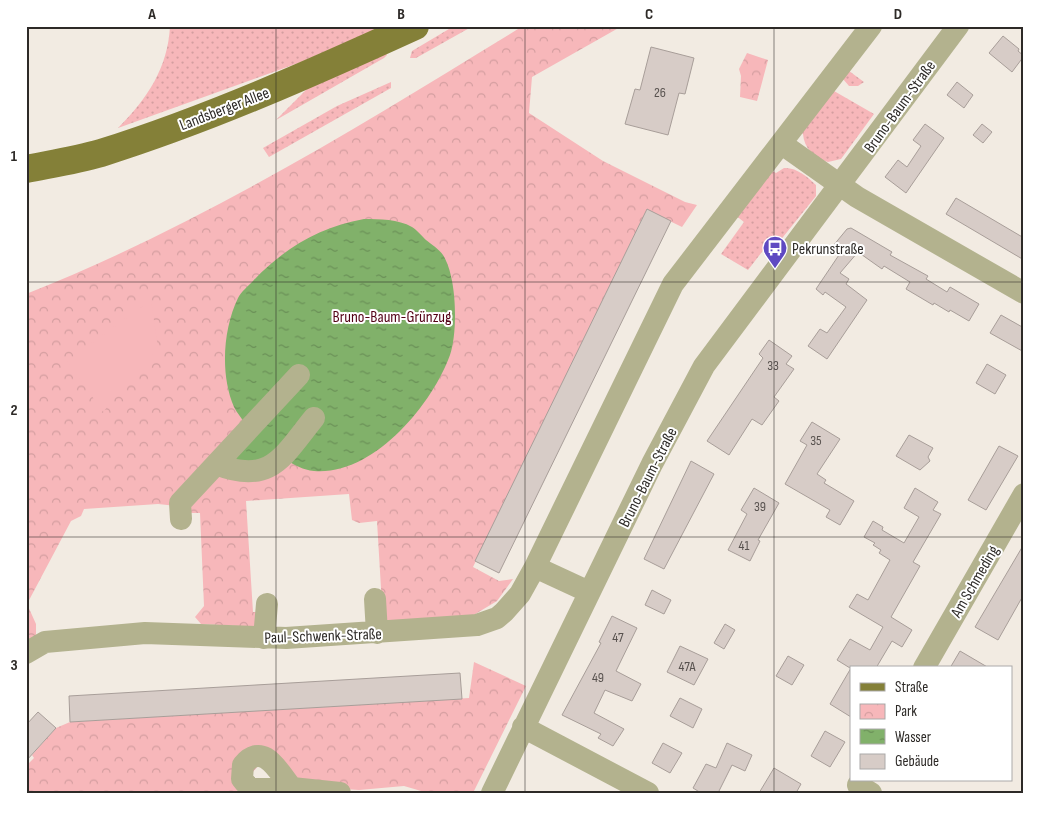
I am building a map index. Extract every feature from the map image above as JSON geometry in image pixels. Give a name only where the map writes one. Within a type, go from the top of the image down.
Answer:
[{"type":"main road","name":"Landsberger Allee","points":[[26,170],[99,153],[196,120],[303,77],[415,26]]},
{"type":"street","points":[[590,592],[536,567],[673,284],[871,26]]},
{"type":"street","name":"Bruno-Baum-Straße","points":[[492,793],[652,464],[704,366],[958,26]]},
{"type":"street","points":[[782,144],[841,185],[1024,294]]},
{"type":"street","points":[[181,519],[180,503],[299,375]]},
{"type":"street","points":[[216,464],[247,473],[263,470],[281,458],[314,418]]},
{"type":"street","name":"Am Schmeding","points":[[925,666],[1024,494]]},
{"type":"street","name":"Paul-Schwenk-Straße","points":[[26,653],[45,642],[145,633],[264,638],[377,633],[477,625],[497,618],[520,594],[536,567]]},
{"type":"street","points":[[375,599],[377,633]]},
{"type":"street","points":[[264,638],[267,604]]},
{"type":"street","points":[[524,728],[648,793]]},
{"type":"street","points":[[292,788],[340,793]]},
{"type":"green space","points":[[170,26],[384,26],[301,62],[118,128],[138,106],[154,82],[165,56]]},
{"type":"green space","points":[[454,26],[473,26],[416,58],[410,58],[412,51]]},
{"type":"green space","name":"Bruno-Baum-Grünzug","points":[[523,26],[622,26],[532,77],[529,113],[603,161],[685,202],[697,205],[682,227],[647,210],[473,567],[499,581],[513,579],[497,601],[472,616],[383,622],[377,521],[359,523],[352,520],[349,494],[246,501],[253,612],[261,612],[255,627],[201,624],[195,617],[204,606],[200,513],[191,513],[186,507],[158,504],[84,509],[81,516],[71,521],[27,604],[36,624],[36,636],[26,646],[26,294],[91,267],[218,205],[342,136]]},
{"type":"green space","points":[[386,53],[387,55],[384,58],[276,120],[311,85]]},
{"type":"green space","points":[[747,53],[768,60],[757,101],[740,97],[741,76],[739,69]]},
{"type":"green space","points":[[845,68],[864,82],[858,86],[849,86],[843,79]]},
{"type":"green space","points":[[391,82],[391,88],[269,157],[263,148],[337,106]]},
{"type":"green space","points":[[834,91],[874,114],[841,159],[828,162],[818,158],[811,152],[805,144],[803,134],[800,131]]},
{"type":"green space","points":[[784,168],[801,173],[816,185],[816,196],[775,247],[765,248],[748,270],[721,254],[744,222],[735,215],[771,170],[776,173]]},
{"type":"green space","points":[[151,300],[158,348],[103,412],[67,361]]},
{"type":"green space","points":[[474,662],[526,686],[473,793],[428,793],[404,786],[359,790],[302,786],[269,753],[235,793],[26,793],[26,766],[34,758],[32,755],[56,728],[70,722],[469,698]]},
{"type":"water","points":[[364,219],[389,220],[407,224],[443,255],[448,265],[455,304],[455,319],[453,345],[441,375],[415,415],[397,434],[378,450],[358,462],[336,470],[314,471],[286,460],[231,474],[247,426],[234,407],[225,367],[226,338],[238,298],[265,269],[290,249],[332,227]]},
{"type":"building","points":[[1003,36],[1019,49],[1018,51],[1024,56],[1012,72],[989,53]]},
{"type":"building","points":[[651,47],[694,58],[685,94],[679,93],[668,135],[625,124],[635,89],[640,90]]},
{"type":"building","points":[[957,82],[973,95],[964,108],[947,95]]},
{"type":"building","points":[[925,124],[944,138],[906,193],[885,177],[898,160],[907,167],[921,146],[913,140]]},
{"type":"building","points":[[982,124],[992,132],[983,143],[973,135]]},
{"type":"building","points":[[956,198],[1024,238],[1024,260],[946,214]]},
{"type":"building","points":[[647,209],[671,221],[499,573],[475,561]]},
{"type":"building","points":[[851,228],[892,252],[890,255],[928,276],[926,279],[947,292],[950,287],[979,304],[969,321],[950,310],[949,312],[934,303],[933,305],[906,289],[910,282],[884,266],[882,269],[858,252],[840,273],[849,279],[846,284],[867,300],[827,359],[808,346],[820,329],[827,333],[846,307],[825,292],[823,295],[816,289],[841,252],[833,246],[847,229]]},
{"type":"building","points":[[1001,315],[1024,328],[1024,352],[990,333]]},
{"type":"building","points":[[769,340],[792,356],[786,364],[794,369],[774,397],[779,401],[762,425],[752,419],[729,455],[707,441],[763,358],[759,354]]},
{"type":"building","points":[[987,364],[1006,375],[995,394],[976,383]]},
{"type":"building","points":[[812,422],[840,439],[817,474],[826,480],[824,483],[854,501],[840,525],[826,517],[830,510],[785,484],[807,445],[800,441]]},
{"type":"building","points":[[909,435],[933,448],[928,457],[930,461],[920,470],[896,456]]},
{"type":"building","points":[[999,446],[1018,456],[986,510],[968,500]]},
{"type":"building","points":[[691,461],[714,474],[664,569],[644,559]]},
{"type":"building","points":[[754,488],[779,503],[758,540],[760,541],[750,561],[728,550],[747,514],[741,510]]},
{"type":"building","points":[[915,488],[938,502],[933,510],[941,514],[913,562],[920,566],[891,617],[912,630],[902,647],[892,641],[877,666],[850,666],[850,668],[837,660],[850,639],[870,650],[883,627],[849,607],[857,594],[868,600],[890,560],[879,553],[881,550],[873,545],[875,543],[864,537],[873,521],[883,527],[882,530],[904,543],[919,517],[904,508]]},
{"type":"building","points":[[1024,544],[1024,594],[998,640],[975,627]]},
{"type":"building","points":[[652,590],[671,600],[664,614],[645,605]]},
{"type":"building","points":[[612,616],[637,628],[616,671],[641,684],[632,701],[605,690],[594,713],[624,729],[613,746],[598,738],[601,734],[562,715],[601,643],[599,642]]},
{"type":"building","points":[[725,624],[735,630],[724,649],[714,643]]},
{"type":"building","points":[[680,646],[708,659],[694,685],[667,672]]},
{"type":"building","points":[[960,651],[986,666],[951,666]]},
{"type":"building","points":[[788,656],[804,665],[792,685],[776,676]]},
{"type":"building","points":[[850,670],[850,716],[830,704]]},
{"type":"building","points":[[460,673],[462,699],[70,722],[69,696]]},
{"type":"building","points":[[680,698],[702,709],[693,728],[670,716]]},
{"type":"building","points":[[38,712],[56,728],[26,761],[26,725]]},
{"type":"building","points":[[825,731],[845,742],[830,767],[811,756]]},
{"type":"building","points":[[663,743],[682,753],[670,773],[652,763]]},
{"type":"building","points":[[727,743],[752,755],[745,771],[732,765],[718,793],[701,793],[693,788],[706,764],[716,768]]},
{"type":"building","points":[[774,768],[801,784],[796,793],[759,793]]},
{"type":"place","name":"Pekrunstraße","points":[[775,269]]}]
